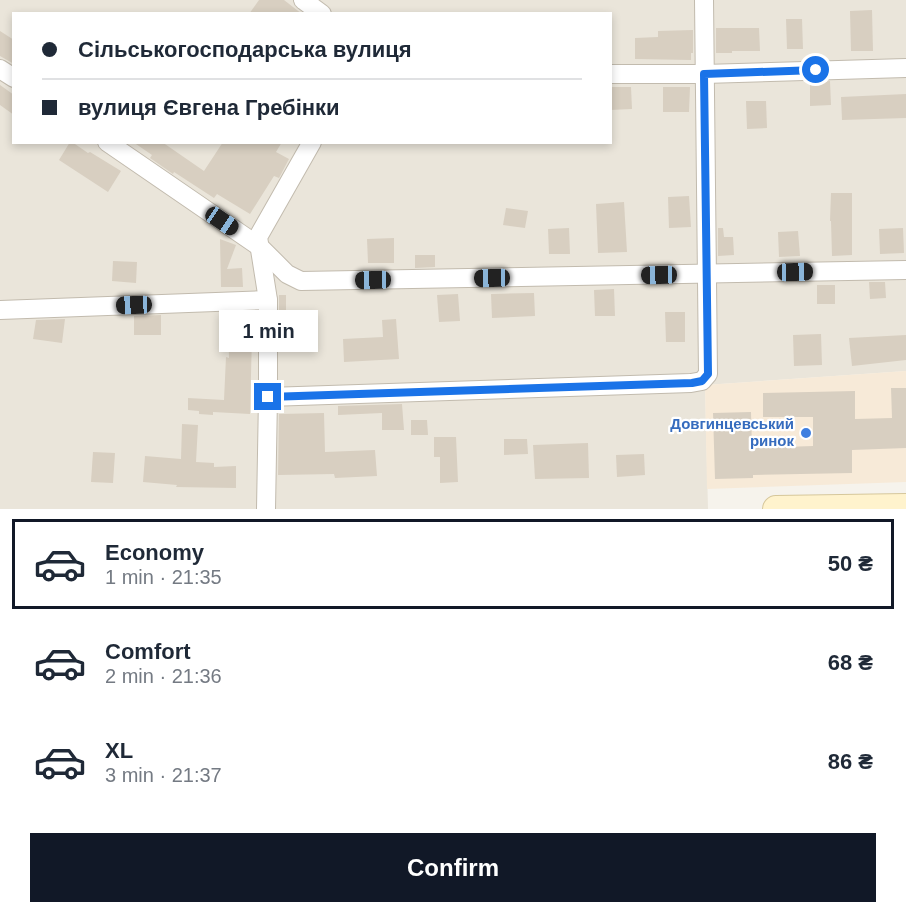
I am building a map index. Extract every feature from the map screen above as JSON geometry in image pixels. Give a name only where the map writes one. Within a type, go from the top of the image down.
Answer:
[{"type":"main road","points":[[776,509],[906,507]]},
{"type":"street","points":[[303,0],[319,12]]},
{"type":"street","points":[[268,397],[680,384],[702,381],[708,374],[704,0]]},
{"type":"street","points":[[612,74],[704,74],[906,68]]},
{"type":"street","points":[[110,144],[260,247],[287,274],[301,281],[906,270]]},
{"type":"street","points":[[266,509],[268,300],[258,237],[311,144]]},
{"type":"street","points":[[0,310],[268,300]]},
{"type":"shaded area","points":[[0,0],[906,0],[906,371],[705,385],[708,509],[0,509]]},
{"type":"shaded area","name":"Довгинцевський ринок","points":[[906,371],[906,482],[707,489],[705,385]]},
{"type":"building","points":[[259,0],[284,0],[299,12],[250,12]]},
{"type":"building","points":[[872,10],[873,51],[851,51],[850,11]]},
{"type":"building","points":[[786,19],[802,19],[803,49],[787,49]]},
{"type":"building","points":[[716,28],[759,28],[760,51],[716,53]]},
{"type":"building","points":[[693,30],[691,60],[635,59],[635,38],[658,37],[658,31]]},
{"type":"building","points":[[0,31],[12,39],[12,63],[0,56]]},
{"type":"building","points":[[830,81],[831,105],[810,106],[810,82]]},
{"type":"building","points":[[0,85],[12,94],[12,114],[0,105]]},
{"type":"building","points":[[612,87],[631,87],[632,109],[612,110]]},
{"type":"building","points":[[663,87],[690,87],[689,112],[663,112]]},
{"type":"building","points":[[906,94],[906,118],[842,120],[841,97]]},
{"type":"building","points":[[746,101],[766,101],[767,128],[747,129]]},
{"type":"building","points":[[69,144],[75,144],[121,171],[108,192],[59,160]]},
{"type":"building","points":[[136,144],[165,144],[204,171],[222,144],[281,144],[276,152],[289,159],[279,178],[274,176],[250,214],[217,194],[214,198],[174,172],[173,174],[150,158],[152,155]]},
{"type":"building","points":[[831,193],[852,193],[852,255],[832,256]]},
{"type":"building","points":[[689,196],[691,227],[669,228],[668,197]]},
{"type":"building","points":[[624,202],[627,252],[598,253],[596,204]]},
{"type":"building","points":[[506,208],[528,211],[525,228],[503,225]]},
{"type":"building","points":[[569,228],[570,254],[549,254],[548,229]]},
{"type":"building","points":[[718,228],[723,228],[724,237],[733,237],[734,255],[718,256]]},
{"type":"building","points":[[903,228],[904,253],[880,254],[879,229]]},
{"type":"building","points":[[798,231],[800,256],[779,257],[778,232]]},
{"type":"building","points":[[394,238],[394,263],[368,263],[367,239]]},
{"type":"building","points":[[220,239],[236,245],[227,269],[242,268],[243,287],[221,287]]},
{"type":"building","points":[[415,255],[435,255],[435,267],[415,268]]},
{"type":"building","points":[[113,261],[137,262],[136,283],[112,281]]},
{"type":"building","points":[[869,282],[885,282],[886,298],[870,299]]},
{"type":"building","points":[[817,285],[835,285],[835,304],[817,304]]},
{"type":"building","points":[[614,289],[615,316],[595,316],[594,290]]},
{"type":"building","points":[[534,293],[535,316],[492,318],[491,294]]},
{"type":"building","points":[[458,294],[460,321],[439,322],[437,295]]},
{"type":"building","points":[[279,295],[286,295],[286,320],[279,320]]},
{"type":"building","points":[[665,312],[685,312],[685,342],[666,342]]},
{"type":"building","points":[[228,314],[254,314],[250,414],[213,412],[213,415],[199,414],[199,411],[188,410],[188,398],[224,400],[226,357],[229,358]]},
{"type":"building","points":[[161,315],[161,335],[134,335],[134,316]]},
{"type":"building","points":[[65,319],[62,343],[33,339],[36,320]]},
{"type":"building","points":[[396,319],[399,359],[344,362],[343,339],[383,337],[382,320]]},
{"type":"building","points":[[821,334],[822,365],[794,366],[793,335]]},
{"type":"building","points":[[906,335],[906,360],[852,366],[849,338]]},
{"type":"building","points":[[891,388],[906,388],[906,448],[852,450],[852,473],[753,475],[753,478],[715,479],[713,413],[751,412],[752,448],[813,446],[813,417],[763,417],[763,393],[855,391],[855,419],[892,418]]},
{"type":"building","points":[[402,404],[404,430],[382,430],[382,413],[338,415],[338,406]]},
{"type":"building","points":[[324,413],[325,452],[375,450],[377,476],[335,478],[334,474],[278,475],[279,414]]},
{"type":"building","points":[[411,420],[427,420],[428,435],[411,435]]},
{"type":"building","points":[[182,424],[198,425],[196,462],[214,463],[214,467],[236,466],[236,488],[176,487],[177,485],[143,482],[145,456],[181,459]]},
{"type":"building","points":[[434,437],[456,437],[458,482],[440,483],[440,457],[434,457]]},
{"type":"building","points":[[504,439],[527,439],[528,454],[504,455]]},
{"type":"building","points":[[588,443],[589,478],[535,479],[533,445]]},
{"type":"building","points":[[93,452],[115,453],[113,483],[91,482]]},
{"type":"building","points":[[644,454],[645,475],[617,477],[616,455]]},
{"type":"place","name":"Довгинцевський ринок","points":[[806,433]]},
{"type":"route","points":[[268,397],[702,381],[708,374],[704,74],[816,70]]}]
